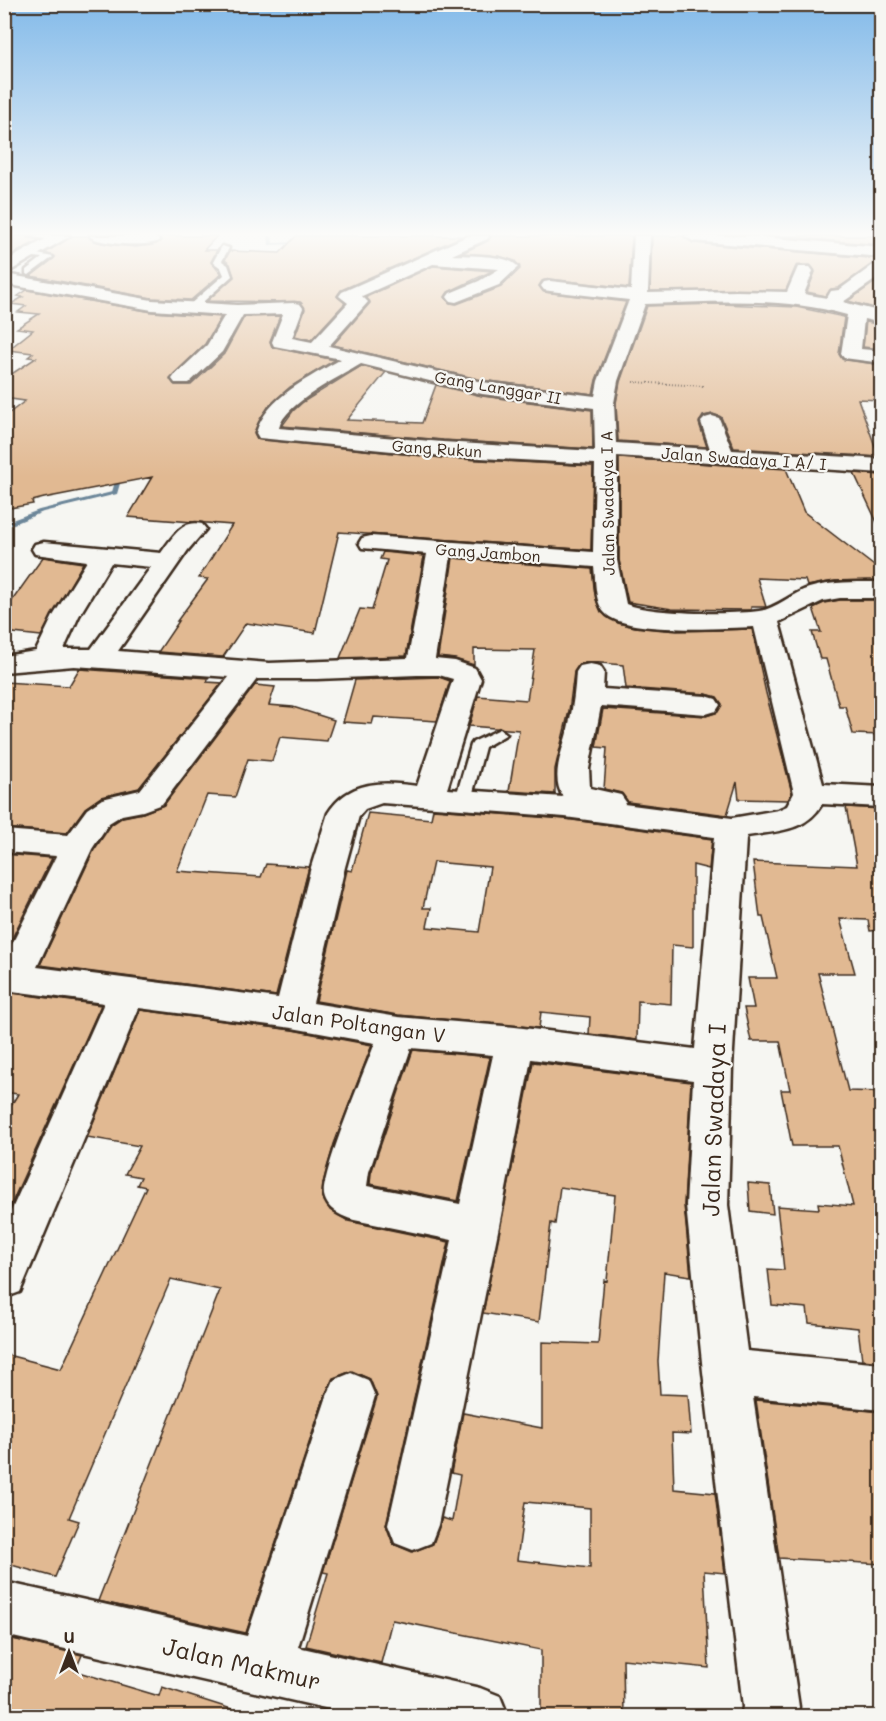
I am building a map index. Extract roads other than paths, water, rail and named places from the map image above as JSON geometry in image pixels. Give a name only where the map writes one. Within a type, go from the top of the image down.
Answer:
[{"type":"street","points":[[182,379],[215,348],[233,316]]},
{"type":"street","name":"Gang Langgar II","points":[[293,316],[281,341],[358,357],[482,388],[604,403]]},
{"type":"street","points":[[316,349],[345,316]]},
{"type":"street","name":"Jalan Swadaya I A","points":[[632,316],[608,381],[604,403],[605,560],[612,604],[624,614],[693,620],[765,619],[816,594],[840,590],[882,590]]},
{"type":"street","points":[[856,316],[850,353],[856,356],[882,357]]},
{"type":"street","name":"Gang Rukun","points":[[358,357],[335,374],[299,393],[276,412],[268,423],[268,433],[443,449],[606,454]]},
{"type":"street","points":[[712,422],[723,456]]},
{"type":"street","name":"Jalan Swadaya I A/ I","points":[[606,454],[723,456],[882,466]]},
{"type":"street","points":[[100,657],[168,561],[194,529]]},
{"type":"street","name":"Gang Jambon","points":[[371,543],[605,560]]},
{"type":"street","points":[[420,667],[440,548]]},
{"type":"street","points":[[44,549],[168,561]]},
{"type":"street","points":[[47,656],[66,616],[103,555]]},
{"type":"street","points":[[292,1014],[328,867],[344,813],[354,802],[366,796],[382,793],[565,807],[734,829],[743,825],[765,824],[798,815],[807,805],[810,793],[765,619]]},
{"type":"street","points":[[8,669],[47,656],[100,657],[249,670],[315,671],[420,667],[459,670],[465,674],[467,679],[429,798]]},
{"type":"street","points":[[9,976],[77,847],[98,816],[106,809],[152,797],[249,670]]},
{"type":"street","points":[[687,823],[683,813],[678,809],[590,800],[577,795],[572,787],[574,765],[584,727],[589,685],[706,705]]},
{"type":"street","points":[[810,793],[882,797]]},
{"type":"street","name":"Jalan Swadaya I","points":[[734,829],[730,839],[713,1067],[707,1205],[726,1372],[771,1707],[769,1716]]},
{"type":"street","points":[[4,841],[77,847]]},
{"type":"street","name":"Jalan Poltangan V","points":[[9,976],[292,1014],[398,1032],[515,1042],[713,1067]]},
{"type":"street","points":[[4,1278],[127,993]]},
{"type":"street","points":[[398,1032],[348,1172],[345,1195],[354,1202],[478,1226]]},
{"type":"street","points":[[413,1525],[478,1226],[515,1042]]},
{"type":"street","points":[[726,1372],[882,1387]]},
{"type":"street","points":[[264,1668],[351,1396]]},
{"type":"street","name":"Jalan Makmur","points":[[4,1608],[480,1716]]},
{"type":"lane","points":[[464,800],[478,746],[500,734]]},
{"type":"waterway","points":[[4,526],[41,511],[115,493],[120,473]]}]
